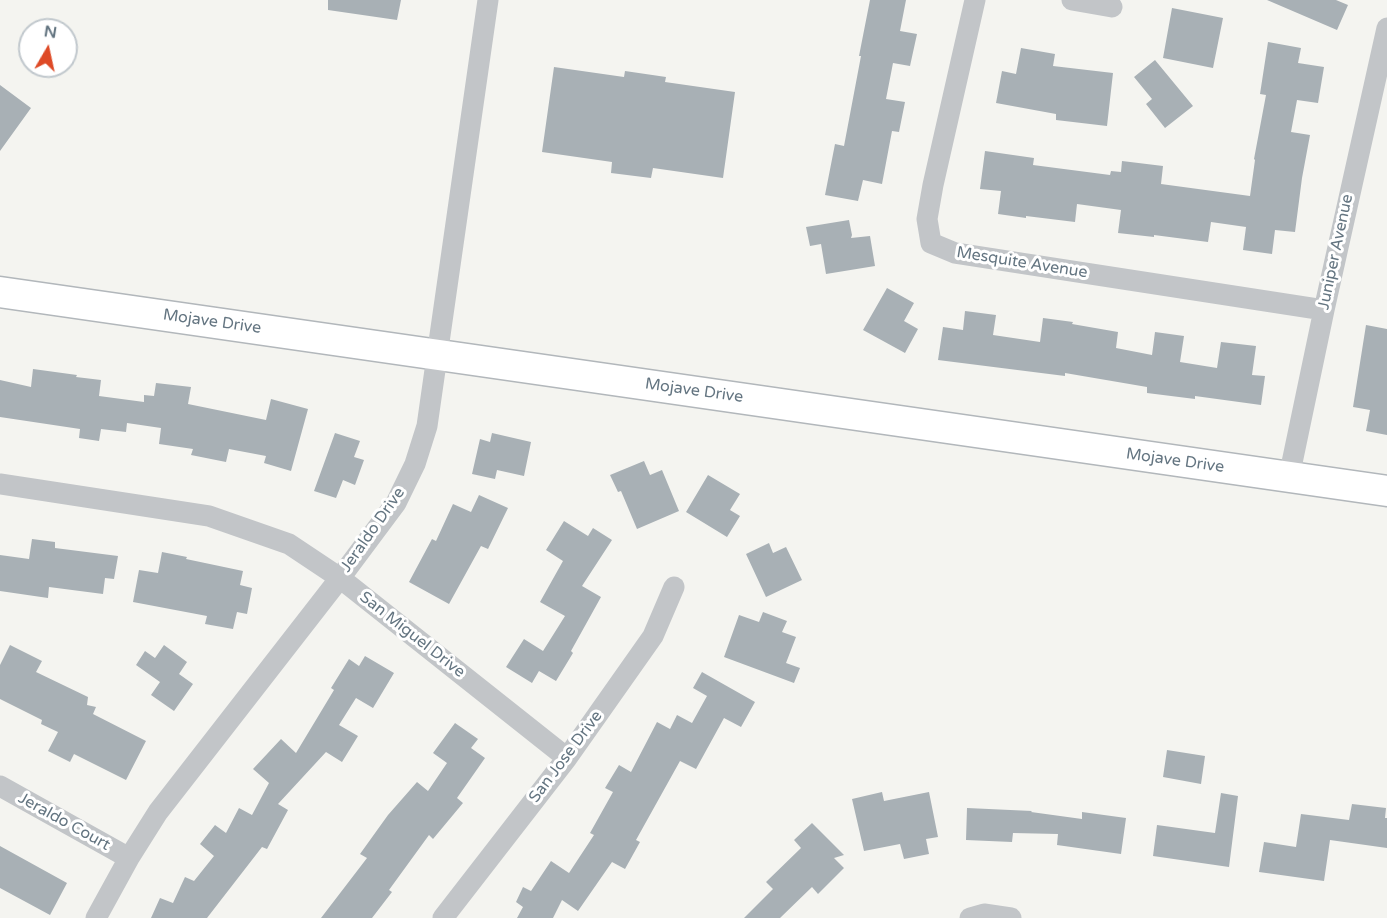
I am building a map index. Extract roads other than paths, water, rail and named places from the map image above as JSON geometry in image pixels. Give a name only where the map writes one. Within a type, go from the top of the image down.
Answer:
[{"type":"main road","name":"Mojave Drive","points":[[0,292],[1387,491]]},
{"type":"street","name":"Jeraldo Drive","points":[[96,918],[129,858],[158,812],[396,503],[415,464],[427,426],[488,0]]},
{"type":"street","name":"Mesquite Avenue","points":[[975,0],[933,185],[927,219],[931,243],[955,253],[990,259],[1324,310]]},
{"type":"street","points":[[1072,0],[1112,7]]},
{"type":"street","name":"Juniper Avenue","points":[[1289,477],[1387,28]]},
{"type":"street","name":"San Miguel Drive","points":[[0,484],[209,516],[289,544],[340,578],[567,758]]},
{"type":"street","name":"San Jose Drive","points":[[443,918],[567,758],[653,636],[674,587]]},
{"type":"street","name":"Jeraldo Court","points":[[0,786],[129,858]]},
{"type":"street","points":[[970,918],[984,914],[1011,918]]}]
